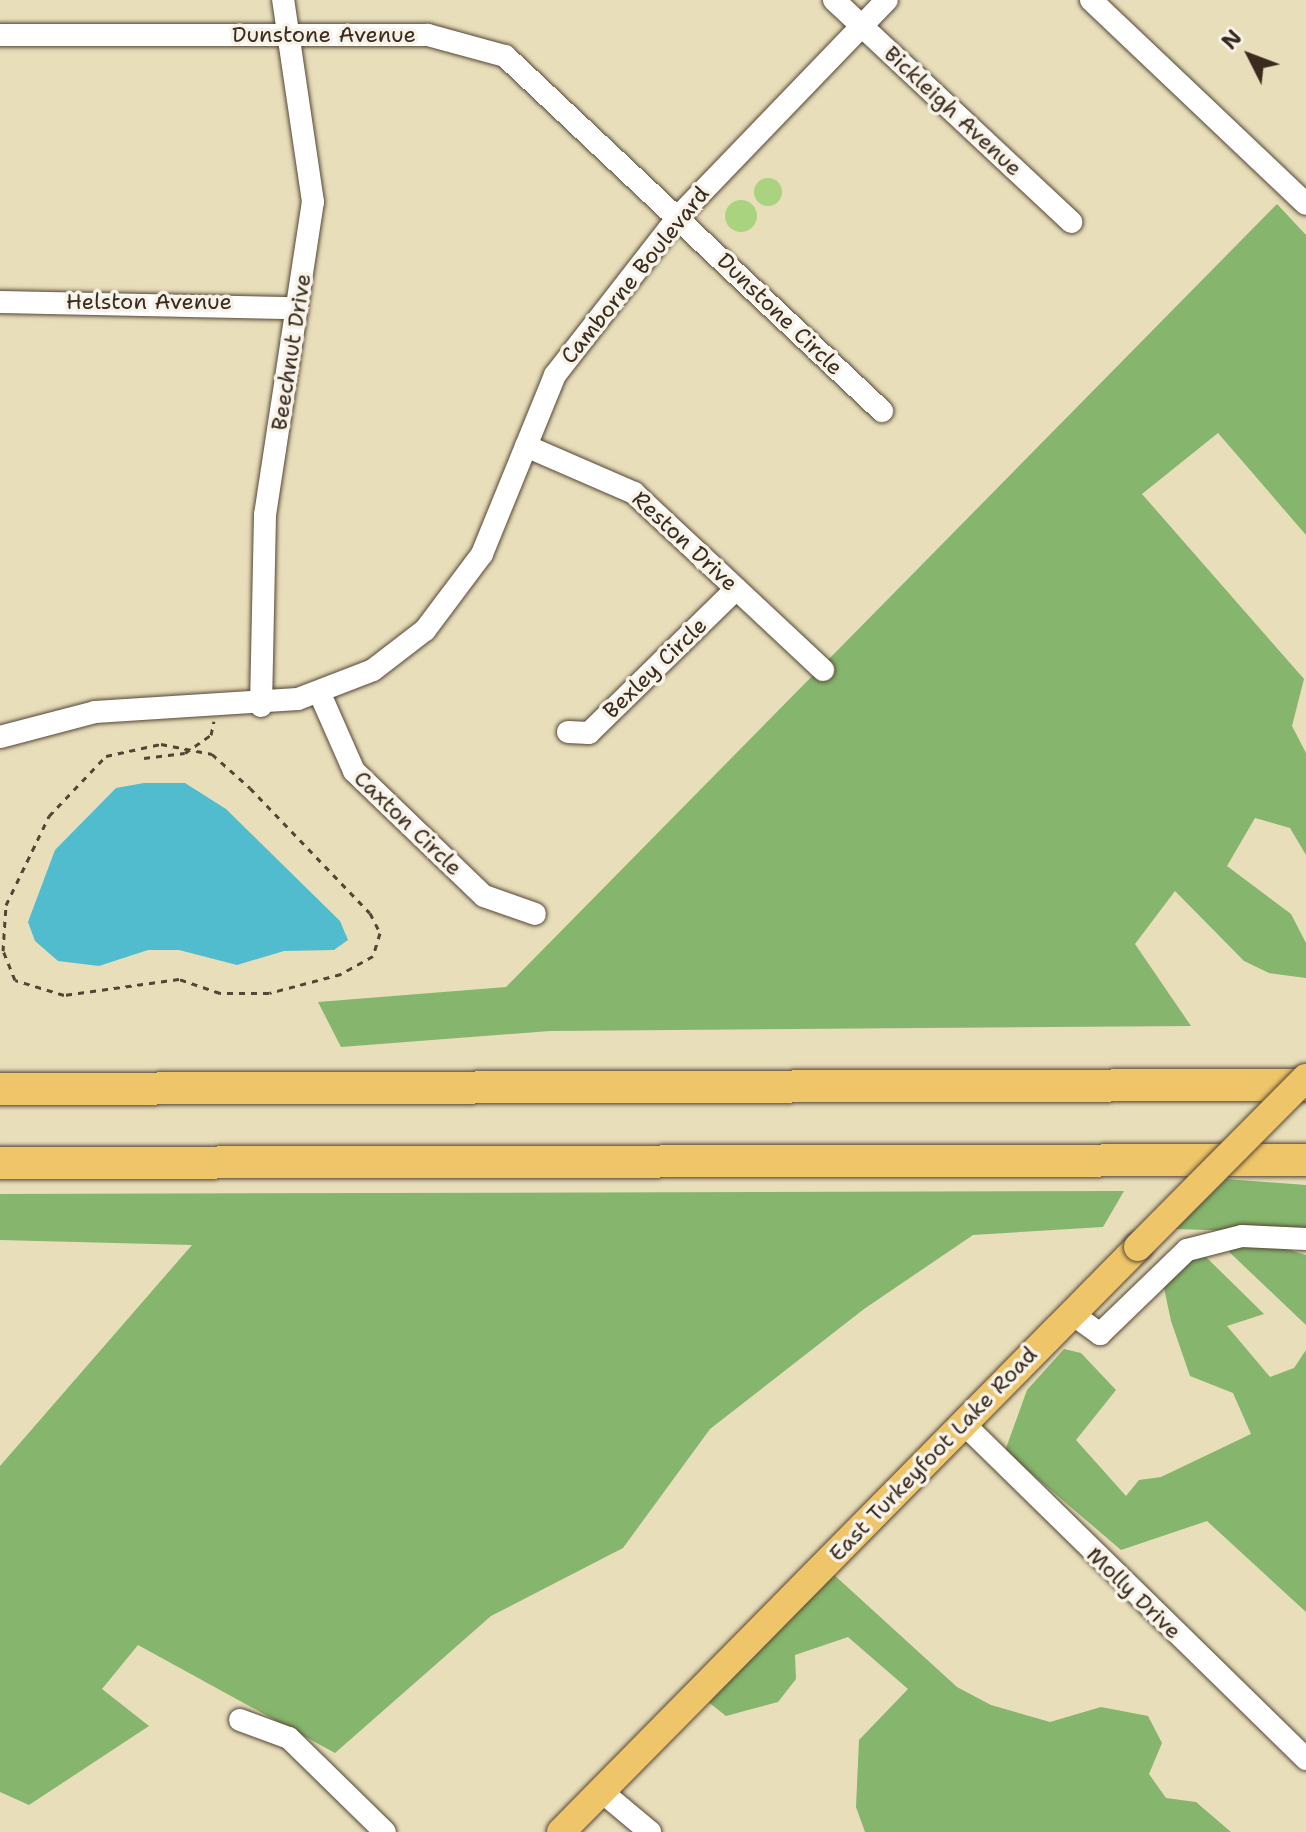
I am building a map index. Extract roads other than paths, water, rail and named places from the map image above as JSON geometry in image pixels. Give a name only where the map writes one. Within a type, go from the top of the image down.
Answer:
[{"type":"highway","points":[[0,1089],[1306,1085]]},
{"type":"highway","points":[[0,1163],[1306,1160]]},
{"type":"main road","name":"East Turkeyfoot Lake Road","points":[[561,1832],[1306,1078]]},
{"type":"street","name":"Beechnut Drive","points":[[261,706],[265,515],[297,308],[312,186],[283,0]]},
{"type":"street","name":"Bickleigh Avenue","points":[[834,0],[1071,222]]},
{"type":"street","name":"Camborne Boulevard","points":[[858,23],[871,0]]},
{"type":"street","name":"Camborne Boulevard","points":[[2,730],[95,712],[261,706],[320,694],[373,670],[448,606],[482,554],[555,375],[678,217],[858,23],[887,0]]},
{"type":"street","points":[[1091,0],[1306,204]]},
{"type":"street","name":"Dunstone Avenue","points":[[0,35],[428,35],[505,56],[678,217]]},
{"type":"street","name":"Dunstone Circle","points":[[678,217],[882,411]]},
{"type":"street","name":"Helston Avenue","points":[[0,302],[297,308]]},
{"type":"street","name":"Reston Drive","points":[[526,446],[634,493],[823,670]]},
{"type":"street","name":"Bexley Circle","points":[[568,732],[589,733],[736,589]]},
{"type":"street","name":"Caxton Circle","points":[[320,694],[354,771],[484,896],[535,914]]},
{"type":"street","points":[[1071,1313],[1100,1334],[1187,1250],[1242,1236],[1306,1239]]},
{"type":"street","name":"Molly Drive","points":[[964,1424],[1306,1759]]},
{"type":"street","points":[[240,1720],[289,1738],[385,1832]]},
{"type":"street","points":[[601,1791],[650,1832]]},
{"type":"water","points":[[144,783],[185,783],[226,809],[340,921],[348,940],[334,950],[284,951],[237,965],[179,950],[148,950],[99,966],[58,961],[35,941],[28,922],[55,850],[116,788]]}]
